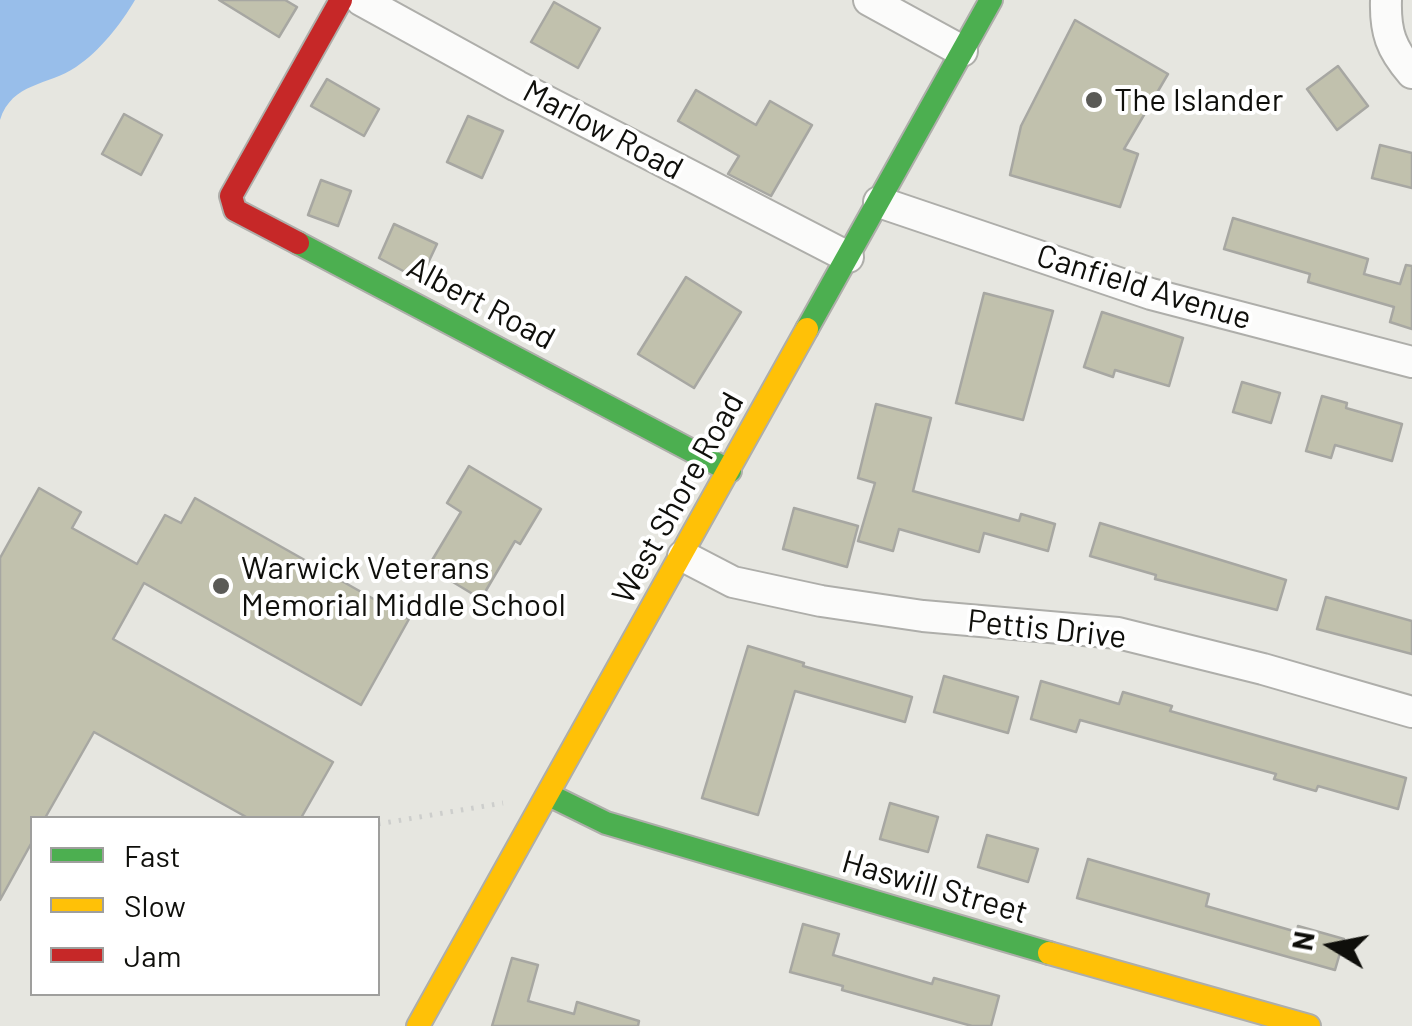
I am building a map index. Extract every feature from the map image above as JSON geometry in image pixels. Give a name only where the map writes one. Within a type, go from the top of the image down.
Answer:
[{"type":"street","name":"Albert Road","points":[[341,0],[240,175],[231,196],[235,210],[730,472]]},
{"type":"street","name":"Marlow Road","points":[[361,0],[848,258]]},
{"type":"street","points":[[869,0],[962,50]]},
{"type":"street","name":"West Shore Road","points":[[418,1026],[990,0]]},
{"type":"street","points":[[1386,0],[1385,32],[1396,54],[1412,72]]},
{"type":"street","name":"Canfield Avenue","points":[[878,202],[1152,294],[1412,362]]},
{"type":"street","name":"Pettis Drive","points":[[682,556],[732,582],[821,601],[923,616],[1118,633],[1412,712]]},
{"type":"street","name":"Haswill Street","points":[[549,795],[606,823],[898,911],[1309,1026]]},
{"type":"path","points":[[380,824],[549,795]]},
{"type":"water","points":[[0,0],[135,0],[117,28],[93,53],[76,67],[13,98],[0,120]]},
{"type":"building","points":[[219,0],[285,0],[297,7],[279,37]]},
{"type":"building","points":[[554,2],[600,28],[578,68],[531,42]]},
{"type":"building","name":"The Islander","points":[[1075,20],[1168,74],[1124,149],[1138,154],[1120,207],[1010,175],[1021,126]]},
{"type":"building","points":[[1338,66],[1368,106],[1337,130],[1307,89]]},
{"type":"building","points":[[327,79],[379,109],[364,136],[311,106]]},
{"type":"building","points":[[696,90],[756,125],[770,101],[812,125],[771,196],[728,174],[739,156],[678,121]]},
{"type":"building","points":[[124,114],[162,135],[141,175],[102,154]]},
{"type":"building","points":[[468,116],[503,131],[482,178],[447,162]]},
{"type":"building","points":[[1380,145],[1412,153],[1412,188],[1372,178]]},
{"type":"building","points":[[321,180],[351,191],[338,226],[308,215]]},
{"type":"building","points":[[1233,218],[1368,259],[1364,274],[1400,284],[1406,265],[1412,266],[1412,329],[1390,322],[1394,307],[1308,282],[1310,274],[1224,249]]},
{"type":"building","points":[[394,224],[437,244],[420,280],[379,258]]},
{"type":"building","points":[[686,277],[741,312],[694,388],[638,354]]},
{"type":"building","points":[[984,293],[1053,311],[1023,420],[956,403]]},
{"type":"building","points":[[1102,312],[1183,338],[1169,386],[1115,370],[1113,377],[1084,367]]},
{"type":"building","points":[[1242,382],[1280,393],[1271,423],[1233,412]]},
{"type":"building","points":[[1322,396],[1347,403],[1346,408],[1402,424],[1392,461],[1335,445],[1331,458],[1306,451]]},
{"type":"building","points":[[876,404],[931,418],[913,491],[1019,521],[1021,514],[1055,524],[1048,551],[984,533],[979,552],[899,529],[893,551],[858,541],[875,483],[858,478]]},
{"type":"building","points":[[469,466],[541,509],[520,544],[515,541],[481,599],[428,567],[461,512],[447,503]]},
{"type":"building","points":[[39,488],[81,512],[72,528],[137,564],[165,515],[181,523],[195,498],[409,619],[361,705],[144,583],[113,639],[333,762],[302,816],[244,816],[94,732],[46,816],[30,816],[30,846],[0,900],[0,558]]},
{"type":"building","points":[[794,508],[858,526],[847,567],[783,549]]},
{"type":"building","points":[[1100,523],[1286,580],[1277,610],[1155,579],[1156,575],[1090,556]]},
{"type":"building","points":[[1326,597],[1412,621],[1412,654],[1317,629]]},
{"type":"building","points":[[748,646],[912,697],[905,722],[795,691],[758,815],[702,798]]},
{"type":"building","points":[[944,676],[1018,697],[1008,733],[934,712]]},
{"type":"building","points":[[1041,681],[1119,704],[1123,692],[1172,706],[1170,711],[1406,778],[1398,809],[1318,786],[1316,791],[1274,779],[1276,774],[1080,720],[1076,732],[1031,719]]},
{"type":"building","points":[[890,803],[938,817],[928,852],[880,839]]},
{"type":"building","points":[[987,835],[1038,849],[1028,882],[978,867]]},
{"type":"building","points":[[1088,859],[1209,894],[1206,906],[1297,932],[1298,926],[1344,939],[1335,970],[1077,898]]},
{"type":"building","points":[[803,924],[839,934],[833,955],[932,984],[934,978],[999,996],[991,1026],[972,1026],[790,972]]},
{"type":"building","points":[[512,958],[538,965],[528,1001],[574,1014],[577,1002],[639,1021],[638,1026],[492,1026]]},
{"type":"traffic: fast","points":[[807,329],[991,0]]},
{"type":"traffic: fast","points":[[298,243],[730,471]]},
{"type":"traffic: fast","points":[[549,795],[606,823],[1049,953]]},
{"type":"traffic: slow","points":[[418,1026],[807,329]]},
{"type":"traffic: slow","points":[[1049,953],[1309,1026]]},
{"type":"traffic: jam","points":[[298,243],[235,210],[231,196],[341,0]]},
{"type":"place","name":"The Islander","points":[[1094,100]]},
{"type":"place","name":"Warwick Veterans Memorial Middle School","points":[[221,586]]}]
